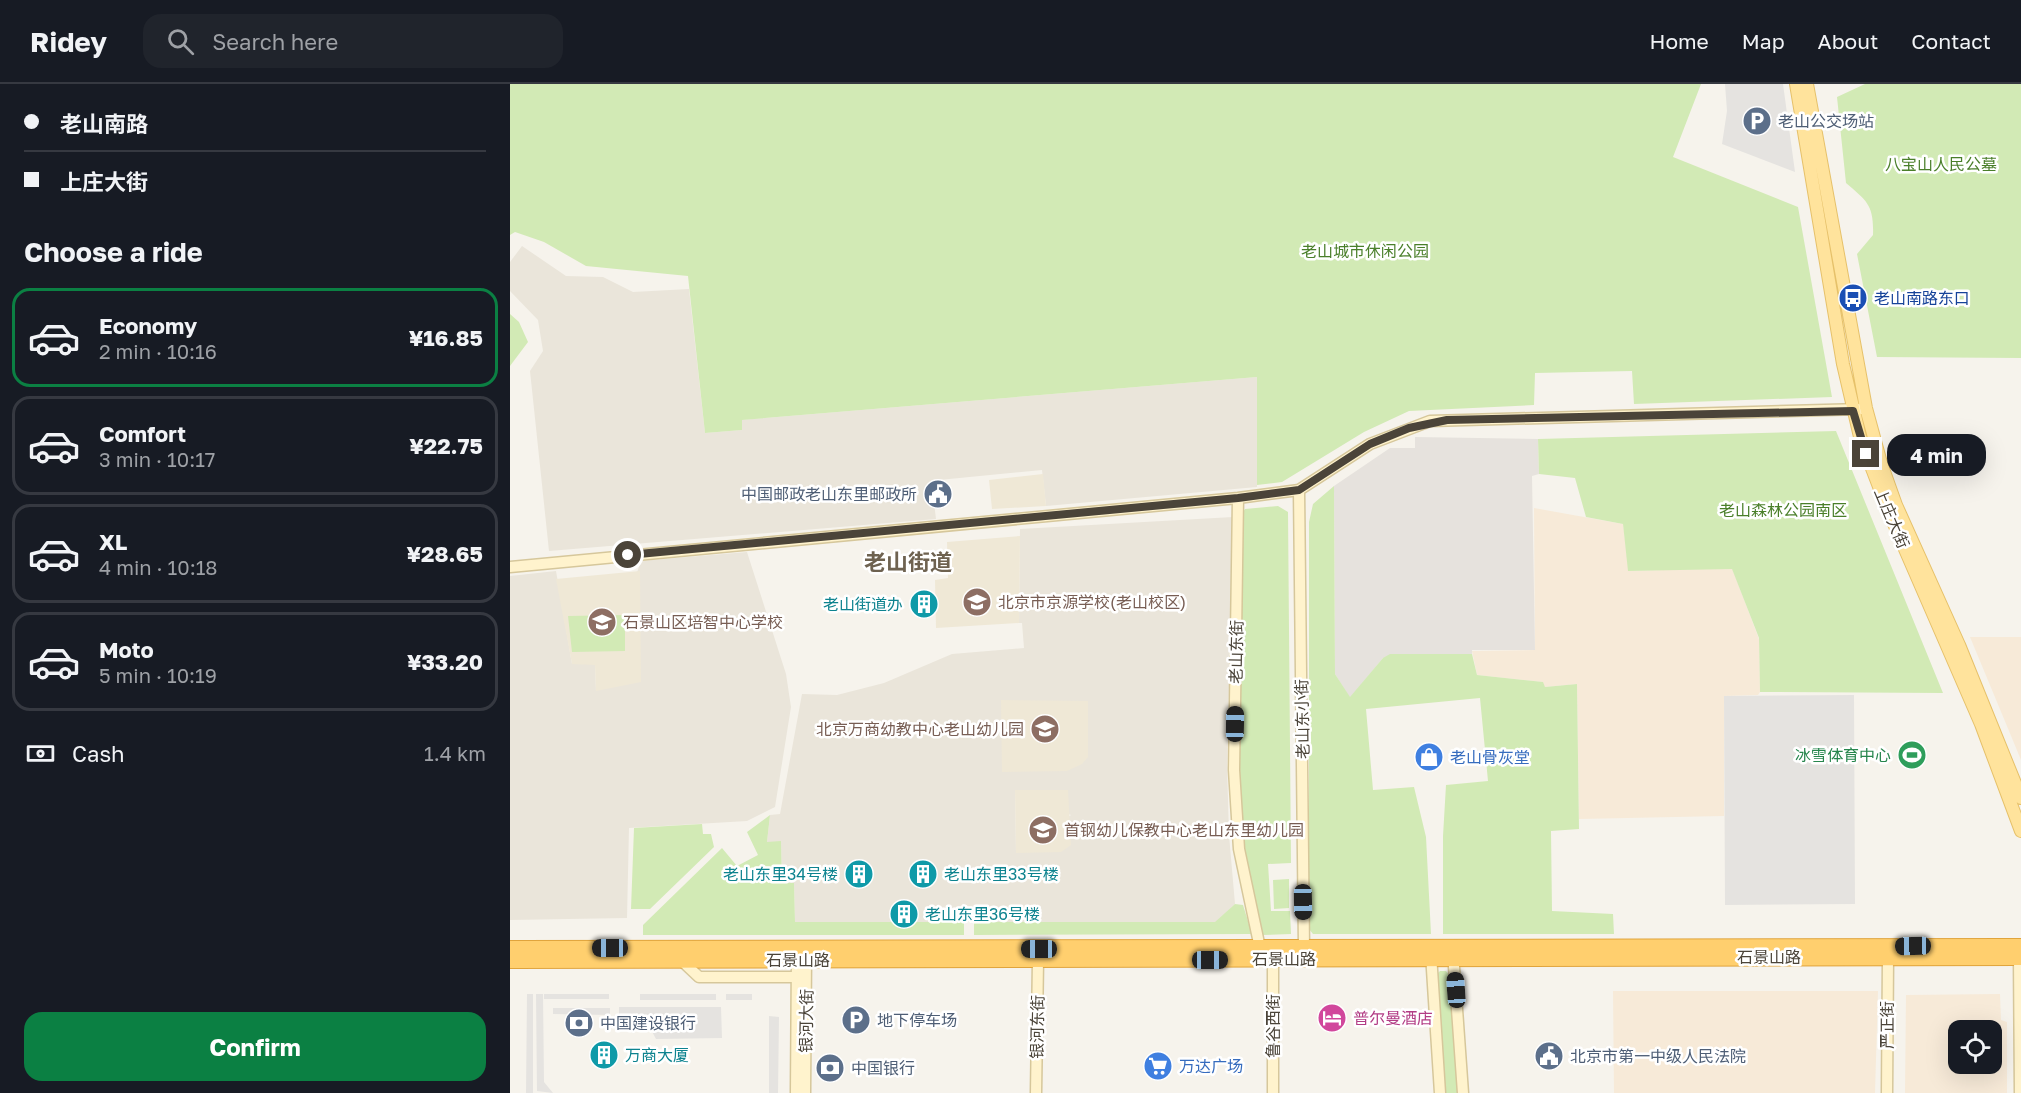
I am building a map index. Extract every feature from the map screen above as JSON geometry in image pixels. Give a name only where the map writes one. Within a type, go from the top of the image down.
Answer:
[{"type":"highway","name":"石景山路","points":[[510,948],[1038,960],[1273,960],[1453,952],[2020,955]]},
{"type":"highway","name":"石景山路","points":[[510,961],[681,960],[802,954],[1260,948],[1431,953]]},
{"type":"highway","name":"石景山路","points":[[1453,952],[1888,957],[2020,955]]},
{"type":"main road","name":"上庄大街","points":[[1796,84],[1853,411],[1888,510],[1981,724],[2021,831]]},
{"type":"main road","name":"上庄大街","points":[[1807,84],[1866,408],[1881,463],[1896,505],[1959,645],[2021,798]]},
{"type":"main road","points":[[510,567],[1238,498],[1299,490],[1370,444],[1430,422],[1853,411],[1866,408]]},
{"type":"main road","name":"老山东小街","points":[[1299,490],[1304,948]]},
{"type":"main road","name":"老山东街","points":[[1238,498],[1234,770],[1239,849],[1260,948]]},
{"type":"main road","points":[[1453,952],[1463,1093]]},
{"type":"main road","points":[[1431,953],[1440,1093]]},
{"type":"main road","name":"银河大街","points":[[796,1093],[797,977],[802,954]]},
{"type":"main road","name":"银河大街","points":[[802,954],[805,1093]]},
{"type":"main road","points":[[2020,955],[2020,1093]]},
{"type":"main road","name":"严正街","points":[[1887,1093],[1888,957]]},
{"type":"main road","points":[[681,960],[699,977],[797,977]]},
{"type":"main road","name":"银河东街","points":[[1036,1093],[1038,960]]},
{"type":"main road","name":"鲁谷西街","points":[[1273,960],[1274,1093]]},
{"type":"shaded area","name":"老山公交场站","points":[[1725,84],[1783,84],[1795,172],[1722,144],[1727,111]]},
{"type":"shaded area","points":[[522,246],[566,276],[603,277],[633,292],[689,289],[705,433],[742,430],[741,420],[1257,377],[1257,487],[1046,506],[1042,470],[939,480],[932,486],[936,519],[549,551],[530,371],[543,351],[538,320],[510,291],[510,262]]},
{"type":"shaded area","points":[[1415,437],[1538,439],[1539,474],[1532,476],[1535,650],[1472,650],[1472,654],[1383,658],[1350,698],[1335,674],[1334,486],[1390,448],[1415,448]]},
{"type":"shaded area","points":[[1043,474],[1046,506],[992,509],[989,480]]},
{"type":"shaded area","points":[[1534,508],[1623,524],[1629,571],[1732,568],[1759,639],[1760,692],[1758,695],[1724,696],[1724,816],[1579,819],[1577,684],[1545,687],[1542,682],[1477,675],[1472,651],[1535,650]]},
{"type":"shaded area","points":[[1233,517],[1227,764],[1229,835],[1235,904],[1216,922],[795,922],[794,884],[782,884],[781,842],[767,842],[770,815],[780,814],[802,694],[837,695],[884,683],[952,654],[1024,648],[1022,623],[1019,623],[1020,529]],"holes":[[[1015,790],[1071,815],[1016,853]]]},
{"type":"shaded area","name":"北京市京源学校(老山校区)","points":[[1020,536],[1019,623],[936,628],[935,580],[948,578],[947,542]]},
{"type":"shaded area","points":[[747,552],[786,674],[791,707],[775,807],[747,821],[629,828],[627,918],[510,920],[510,576],[556,571],[572,664],[595,664],[596,691],[641,561]]},
{"type":"shaded area","name":"石景山区培智中心学校","points":[[640,571],[641,682],[596,691],[595,665],[572,664],[556,579]]},
{"type":"shaded area","points":[[1970,637],[2021,637],[2021,760],[2009,731]]},
{"type":"shaded area","points":[[1854,695],[1855,904],[1725,905],[1724,696]]},
{"type":"shaded area","name":"北京万商幼教中心老山幼儿园","points":[[1001,700],[1088,701],[1088,757],[1082,764],[1067,771],[1002,772]]},
{"type":"shaded area","name":"首钢幼儿保教中心老山东里幼儿园","points":[[1015,790],[1068,790],[1071,845],[1061,852],[1016,853]]},
{"type":"shaded area","points":[[1613,991],[1878,991],[1875,1093],[1614,1093]]},
{"type":"shaded area","points":[[527,994],[533,994],[533,1093],[526,1093]]},
{"type":"shaded area","points":[[536,994],[543,994],[544,1082],[553,1093],[537,1091]]},
{"type":"shaded area","points":[[544,994],[609,994],[609,999],[544,999]]},
{"type":"shaded area","points":[[640,994],[716,994],[716,1000],[640,1000]]},
{"type":"shaded area","points":[[726,994],[752,994],[752,1000],[726,1000]]},
{"type":"shaded area","points":[[2000,994],[2001,1020],[1948,1020],[1948,1074],[2002,1074],[2002,1020],[2007,1022],[2007,1093],[1905,1093],[1906,995]]},
{"type":"shaded area","points":[[619,1007],[721,1007],[722,1038],[656,1039],[648,1024],[637,1014],[619,1014]]},
{"type":"shaded area","points":[[553,1008],[610,1008],[610,1015],[553,1014]]},
{"type":"shaded area","points":[[769,1016],[779,1017],[778,1093],[769,1093]]},
{"type":"green space","name":"老山城市休闲公园","points":[[510,84],[1701,84],[1673,157],[1798,207],[1832,397],[1634,404],[1632,371],[1535,373],[1534,405],[1409,411],[1364,432],[1282,482],[1257,485],[1257,377],[742,420],[742,430],[705,433],[688,276],[586,266],[544,242],[515,232],[510,235]]},
{"type":"green space","name":"八宝山人民公墓","points":[[1865,84],[2021,84],[2021,358],[1877,357],[1857,254],[1873,235],[1872,217],[1864,199],[1846,183],[1837,97]]},
{"type":"green space","points":[[510,314],[519,322],[528,342],[510,366]]},
{"type":"green space","name":"老山森林公园南区","points":[[1836,431],[1943,693],[1760,692],[1759,638],[1732,569],[1628,571],[1623,524],[1586,517],[1575,478],[1539,474],[1538,439]]},
{"type":"green space","points":[[1334,486],[1335,674],[1350,697],[1383,658],[1390,654],[1472,654],[1477,675],[1543,682],[1545,687],[1577,684],[1579,829],[1551,831],[1552,911],[1613,914],[1614,934],[1443,934],[1443,836],[1446,785],[1488,781],[1480,698],[1366,709],[1373,790],[1414,787],[1426,837],[1431,934],[1313,934],[1309,929],[1309,522],[1313,504]]},
{"type":"green space","points":[[1278,506],[1288,512],[1291,863],[1268,864],[1271,911],[1290,911],[1291,934],[1262,935],[1242,847],[1238,767],[1241,515],[1245,509]]},
{"type":"green space","points":[[625,615],[625,651],[572,652],[568,616]]},
{"type":"green space","points":[[770,815],[767,842],[781,841],[782,883],[794,883],[795,922],[964,922],[964,935],[643,935],[643,925],[722,848],[737,866],[758,855],[747,832]]},
{"type":"green space","points":[[702,824],[703,834],[711,834],[714,847],[650,909],[631,909],[634,828]]},
{"type":"green space","points":[[1289,879],[1289,908],[1274,909],[1273,880]]},
{"type":"green space","points":[[1235,904],[1243,905],[1252,934],[974,935],[974,922],[1215,922]]},
{"type":"green space","points":[[1440,971],[1446,971],[1450,976],[1459,1093],[1444,1093],[1436,975]]},
{"type":"place","name":"老山公交场站","points":[[1757,121]]},
{"type":"place","name":"老山南路东口","points":[[1853,298]]},
{"type":"place","name":"中国邮政老山东里邮政所","points":[[938,494]]},
{"type":"place","name":"北京市京源学校(老山校区)","points":[[977,602]]},
{"type":"place","name":"老山街道办","points":[[924,604]]},
{"type":"place","name":"石景山区培智中心学校","points":[[602,622]]},
{"type":"place","name":"北京万商幼教中心老山幼儿园","points":[[1045,729]]},
{"type":"place","name":"冰雪体育中心","points":[[1912,755]]},
{"type":"place","name":"老山骨灰堂","points":[[1429,757]]},
{"type":"place","name":"首钢幼儿保教中心老山东里幼儿园","points":[[1043,830]]},
{"type":"place","name":"老山东里34号楼","points":[[859,874]]},
{"type":"place","name":"老山东里33号楼","points":[[923,874]]},
{"type":"place","name":"老山东里36号楼","points":[[904,914]]},
{"type":"place","name":"普尔曼酒店","points":[[1332,1018]]},
{"type":"place","name":"地下停车场","points":[[856,1020]]},
{"type":"place","name":"中国建设银行","points":[[579,1023]]},
{"type":"place","name":"万商大厦","points":[[604,1055]]},
{"type":"place","name":"北京市第一中级人民法院","points":[[1549,1056]]},
{"type":"place","name":"万达广场","points":[[1158,1066]]},
{"type":"place","name":"中国银行","points":[[830,1068]]},
{"type":"district","name":"老山街道","points":[[908,561]]},
{"type":"route","points":[[628,555],[1238,498],[1299,490],[1370,444],[1409,428],[1447,420],[1853,411],[1866,454]]}]
